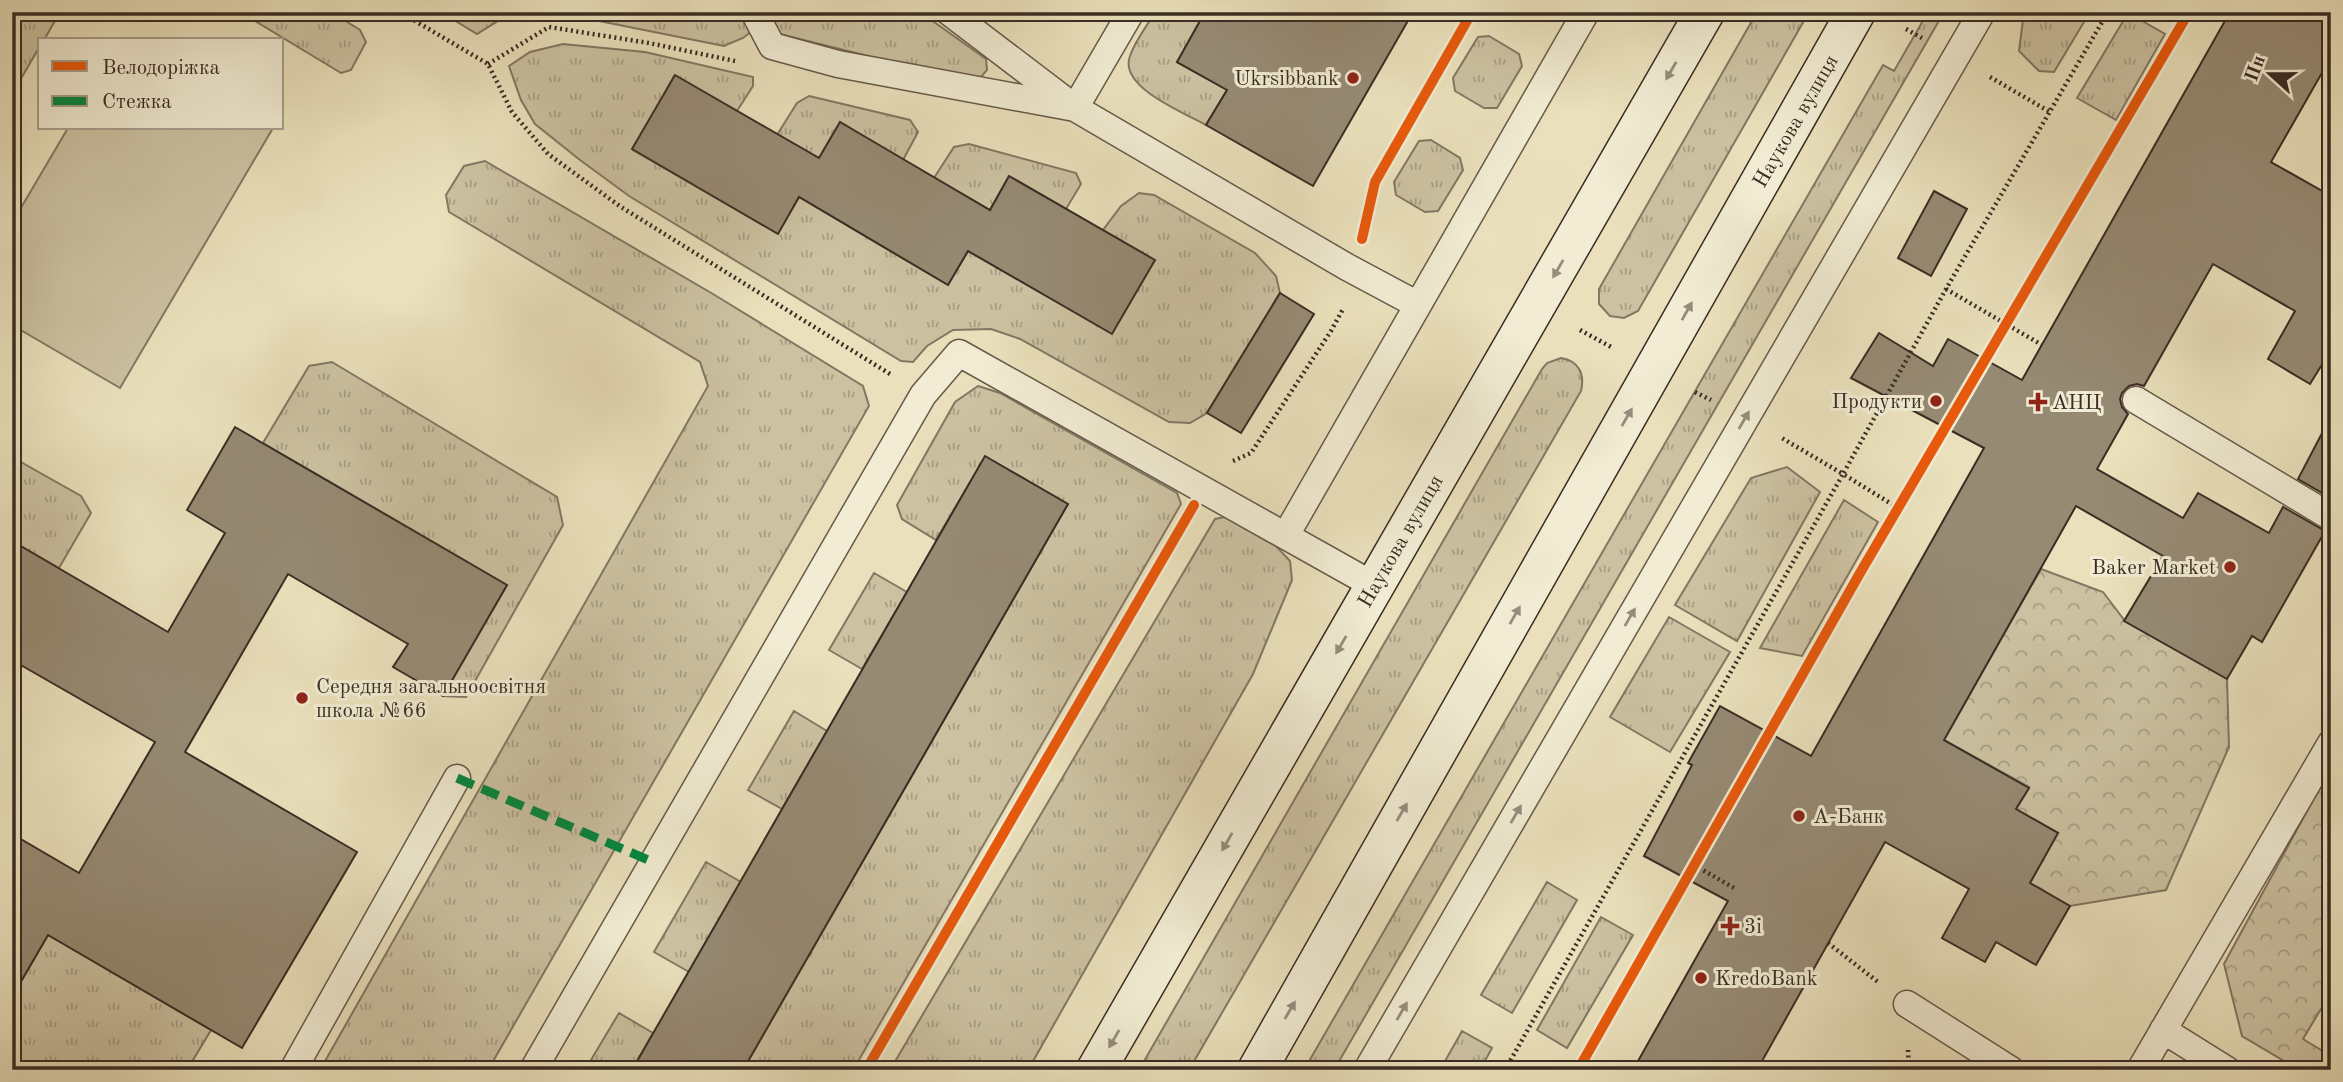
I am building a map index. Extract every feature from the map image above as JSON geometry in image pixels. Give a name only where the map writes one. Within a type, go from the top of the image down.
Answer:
[{"type":"main road","name":"Наукова вулиця","points":[[1096,1070],[1705,12]]},
{"type":"main road","name":"Наукова вулиця","points":[[1257,1070],[1856,12]]},
{"type":"lane","points":[[754,12],[772,46],[838,64],[1075,108]]},
{"type":"lane","points":[[1075,108],[1131,12]]},
{"type":"lane","points":[[1286,535],[1586,12]]},
{"type":"lane","points":[[1367,1070],[1982,12]]},
{"type":"lane","points":[[953,14],[1075,108],[1347,267],[1418,305]]},
{"type":"lane","points":[[533,1070],[923,395],[959,353],[1375,586]]},
{"type":"lane","points":[[2136,400],[2331,517]]},
{"type":"lane","points":[[2140,1070],[2331,743]]},
{"type":"lane","points":[[293,1070],[457,778]]},
{"type":"lane","points":[[1908,1004],[2011,1070]]},
{"type":"lane","points":[[2163,1030],[2227,1070]]},
{"type":"path","points":[[400,12],[488,64],[512,112],[548,155],[621,207],[923,395]]},
{"type":"path","points":[[1362,239],[1376,181],[1472,12]]},
{"type":"path","points":[[1505,1070],[1946,289],[2108,12]]},
{"type":"path","points":[[1578,1070],[1898,508],[2189,12]]},
{"type":"path","points":[[1946,289],[2042,345]]},
{"type":"path","points":[[1227,463],[1251,453],[1331,331],[1346,303]]},
{"type":"path","points":[[1580,330],[1617,351]]},
{"type":"path","points":[[1695,391],[1718,404]]},
{"type":"path","points":[[1774,434],[1898,508]]},
{"type":"path","points":[[866,1070],[1187,517]]},
{"type":"path","points":[[1694,865],[1736,889]]},
{"type":"green space","points":[[12,12],[60,12],[45,38],[38,38],[38,49],[12,94]]},
{"type":"green space","points":[[240,12],[331,12],[360,30],[366,42],[351,70],[341,73]]},
{"type":"green space","points":[[441,12],[512,12],[477,34]]},
{"type":"green space","points":[[554,12],[920,12],[986,59],[987,70],[976,83],[756,28],[743,38],[724,46],[599,21],[573,19]]},
{"type":"green space","points":[[1155,12],[1205,12],[1177,62],[1227,90],[1206,125],[1156,98],[1134,78],[1129,67],[1132,50]]},
{"type":"green space","points":[[1757,12],[1809,12],[1638,311],[1624,318],[1610,316],[1599,304],[1599,289]]},
{"type":"green space","points":[[1928,12],[1944,12],[1334,1070],[1304,1070],[1883,65],[1894,71]]},
{"type":"green space","points":[[2024,12],[2090,12],[2054,72],[2039,71],[2019,51]]},
{"type":"green space","points":[[2128,13],[2165,34],[2116,120],[2077,98]]},
{"type":"green space","points":[[1489,36],[1519,54],[1522,66],[1497,108],[1484,108],[1455,91],[1453,78],[1478,37]]},
{"type":"green space","points":[[563,44],[645,52],[753,77],[753,86],[737,111],[674,76],[633,150],[777,233],[799,197],[948,285],[968,251],[1112,333],[1154,260],[1103,230],[1121,206],[1139,193],[1154,195],[1255,253],[1276,276],[1280,293],[1207,413],[1190,423],[1169,422],[1020,339],[991,329],[953,330],[927,346],[913,362],[901,361],[629,196],[535,124],[521,100],[509,66],[530,52]]},
{"type":"green space","points":[[809,96],[910,120],[918,132],[903,160],[840,122],[819,158],[777,135],[797,103]]},
{"type":"green space","points":[[67,130],[272,130],[120,388],[12,325],[12,223]]},
{"type":"green space","points":[[1431,140],[1460,158],[1463,170],[1438,211],[1425,212],[1396,195],[1394,182],[1419,141]]},
{"type":"green space","points":[[969,144],[1076,173],[1081,184],[1066,209],[1009,176],[990,210],[934,178],[954,147]]},
{"type":"green space","points":[[485,161],[713,294],[863,386],[869,406],[488,1070],[320,1070],[708,386],[700,362],[449,212],[446,195],[464,166]]},
{"type":"green space","points":[[1561,358],[1572,362],[1579,369],[1581,391],[1189,1070],[1139,1070],[1542,369],[1547,363]]},
{"type":"green space","points":[[332,362],[557,497],[563,525],[466,697],[443,696],[507,585],[263,443],[309,366]]},
{"type":"green space","points":[[978,386],[1000,393],[1177,493],[1181,504],[853,1070],[743,1070],[1068,504],[985,457],[936,540],[902,519],[897,505],[955,402]]},
{"type":"green space","points":[[12,457],[81,496],[91,513],[59,568],[12,541]]},
{"type":"green space","points":[[1787,467],[1820,492],[1737,641],[1675,605],[1751,478]]},
{"type":"green space","points":[[1844,500],[1878,522],[1802,656],[1760,648]]},
{"type":"green space","points":[[1225,517],[1276,546],[1290,561],[1292,580],[1253,674],[1028,1070],[890,1070],[1215,519]]},
{"type":"green space","points":[[2041,569],[2103,592],[2125,621],[2227,679],[2229,747],[2166,890],[2070,906],[2030,883],[2058,833],[2016,809],[2029,787],[1944,740]]},
{"type":"green space","points":[[874,573],[907,592],[862,669],[829,650]]},
{"type":"green space","points":[[1669,617],[1730,652],[1670,752],[1610,717]]},
{"type":"green space","points":[[794,711],[827,731],[782,809],[748,790]]},
{"type":"green space","points":[[2331,774],[2331,992],[2303,1039],[2331,1056],[2331,1070],[2299,1070],[2242,1036],[2224,964],[2319,789]]},
{"type":"green space","points":[[706,862],[741,882],[689,972],[654,952]]},
{"type":"green space","points":[[1547,882],[1577,900],[1512,1013],[1481,995]]},
{"type":"green space","points":[[1601,917],[1633,935],[1567,1048],[1537,1030]]},
{"type":"green space","points":[[48,935],[211,1030],[187,1070],[12,1070],[12,997]]},
{"type":"green space","points":[[619,1013],[653,1033],[632,1070],[585,1070]]},
{"type":"green space","points":[[1462,1031],[1492,1048],[1480,1070],[1440,1070]]},
{"type":"building","points":[[1205,12],[1413,12],[1313,186],[1206,125],[1227,90],[1177,62]]},
{"type":"building","points":[[2230,12],[2331,12],[2331,57],[2271,162],[2331,196],[2331,350],[2310,384],[2268,359],[2295,311],[2213,264],[2144,386],[2129,386],[2122,393],[2122,407],[2128,414],[2097,469],[2183,518],[2198,493],[2269,533],[2283,507],[2325,531],[2262,642],[2252,636],[2227,679],[2124,621],[2163,556],[2076,506],[1944,740],[2029,788],[2016,809],[2058,833],[2030,883],[2070,906],[2036,965],[1996,942],[1985,962],[1942,938],[1969,889],[1885,842],[1757,1070],[1633,1070],[1728,901],[1644,856],[1692,765],[1688,763],[1720,706],[1811,756],[1984,448],[1851,378],[1879,333],[1933,366],[1948,339],[2022,380]]},
{"type":"building","points":[[675,75],[819,158],[840,122],[990,210],[1009,176],[1155,260],[1112,334],[968,251],[948,285],[799,197],[778,234],[632,149]]},
{"type":"building","points":[[1934,191],[1967,209],[1931,276],[1898,258]]},
{"type":"building","points":[[1280,293],[1314,314],[1241,433],[1207,413]]},
{"type":"building","points":[[2331,416],[2331,498],[2298,479]]},
{"type":"building","points":[[235,427],[507,585],[443,696],[393,667],[408,644],[288,574],[185,752],[357,852],[242,1048],[48,935],[12,997],[12,834],[79,873],[155,742],[12,660],[12,541],[168,632],[225,533],[187,510]]},
{"type":"building","points":[[985,456],[1068,504],[743,1070],[632,1070]]},
{"type":"marked path","points":[[457,778],[653,862]]},
{"type":"cycle path","points":[[1362,239],[1375,182],[1472,12]]},
{"type":"cycle path","points":[[1578,1070],[1860,573],[2189,12]]},
{"type":"cycle path","points":[[866,1070],[1194,505]]},
{"type":"place","name":"Ukrsibbank","points":[[1353,78]]},
{"type":"place","name":"Продукти","points":[[1936,401]]},
{"type":"place","name":"АНЦ","points":[[2038,402]]},
{"type":"place","name":"Baker Market","points":[[2230,567]]},
{"type":"place","name":"Середня загальноосвітня школа №66","points":[[302,698]]},
{"type":"place","name":"А-Банк","points":[[1799,816]]},
{"type":"place","name":"3і","points":[[1730,926]]},
{"type":"place","name":"KredoBank","points":[[1701,978]]}]
